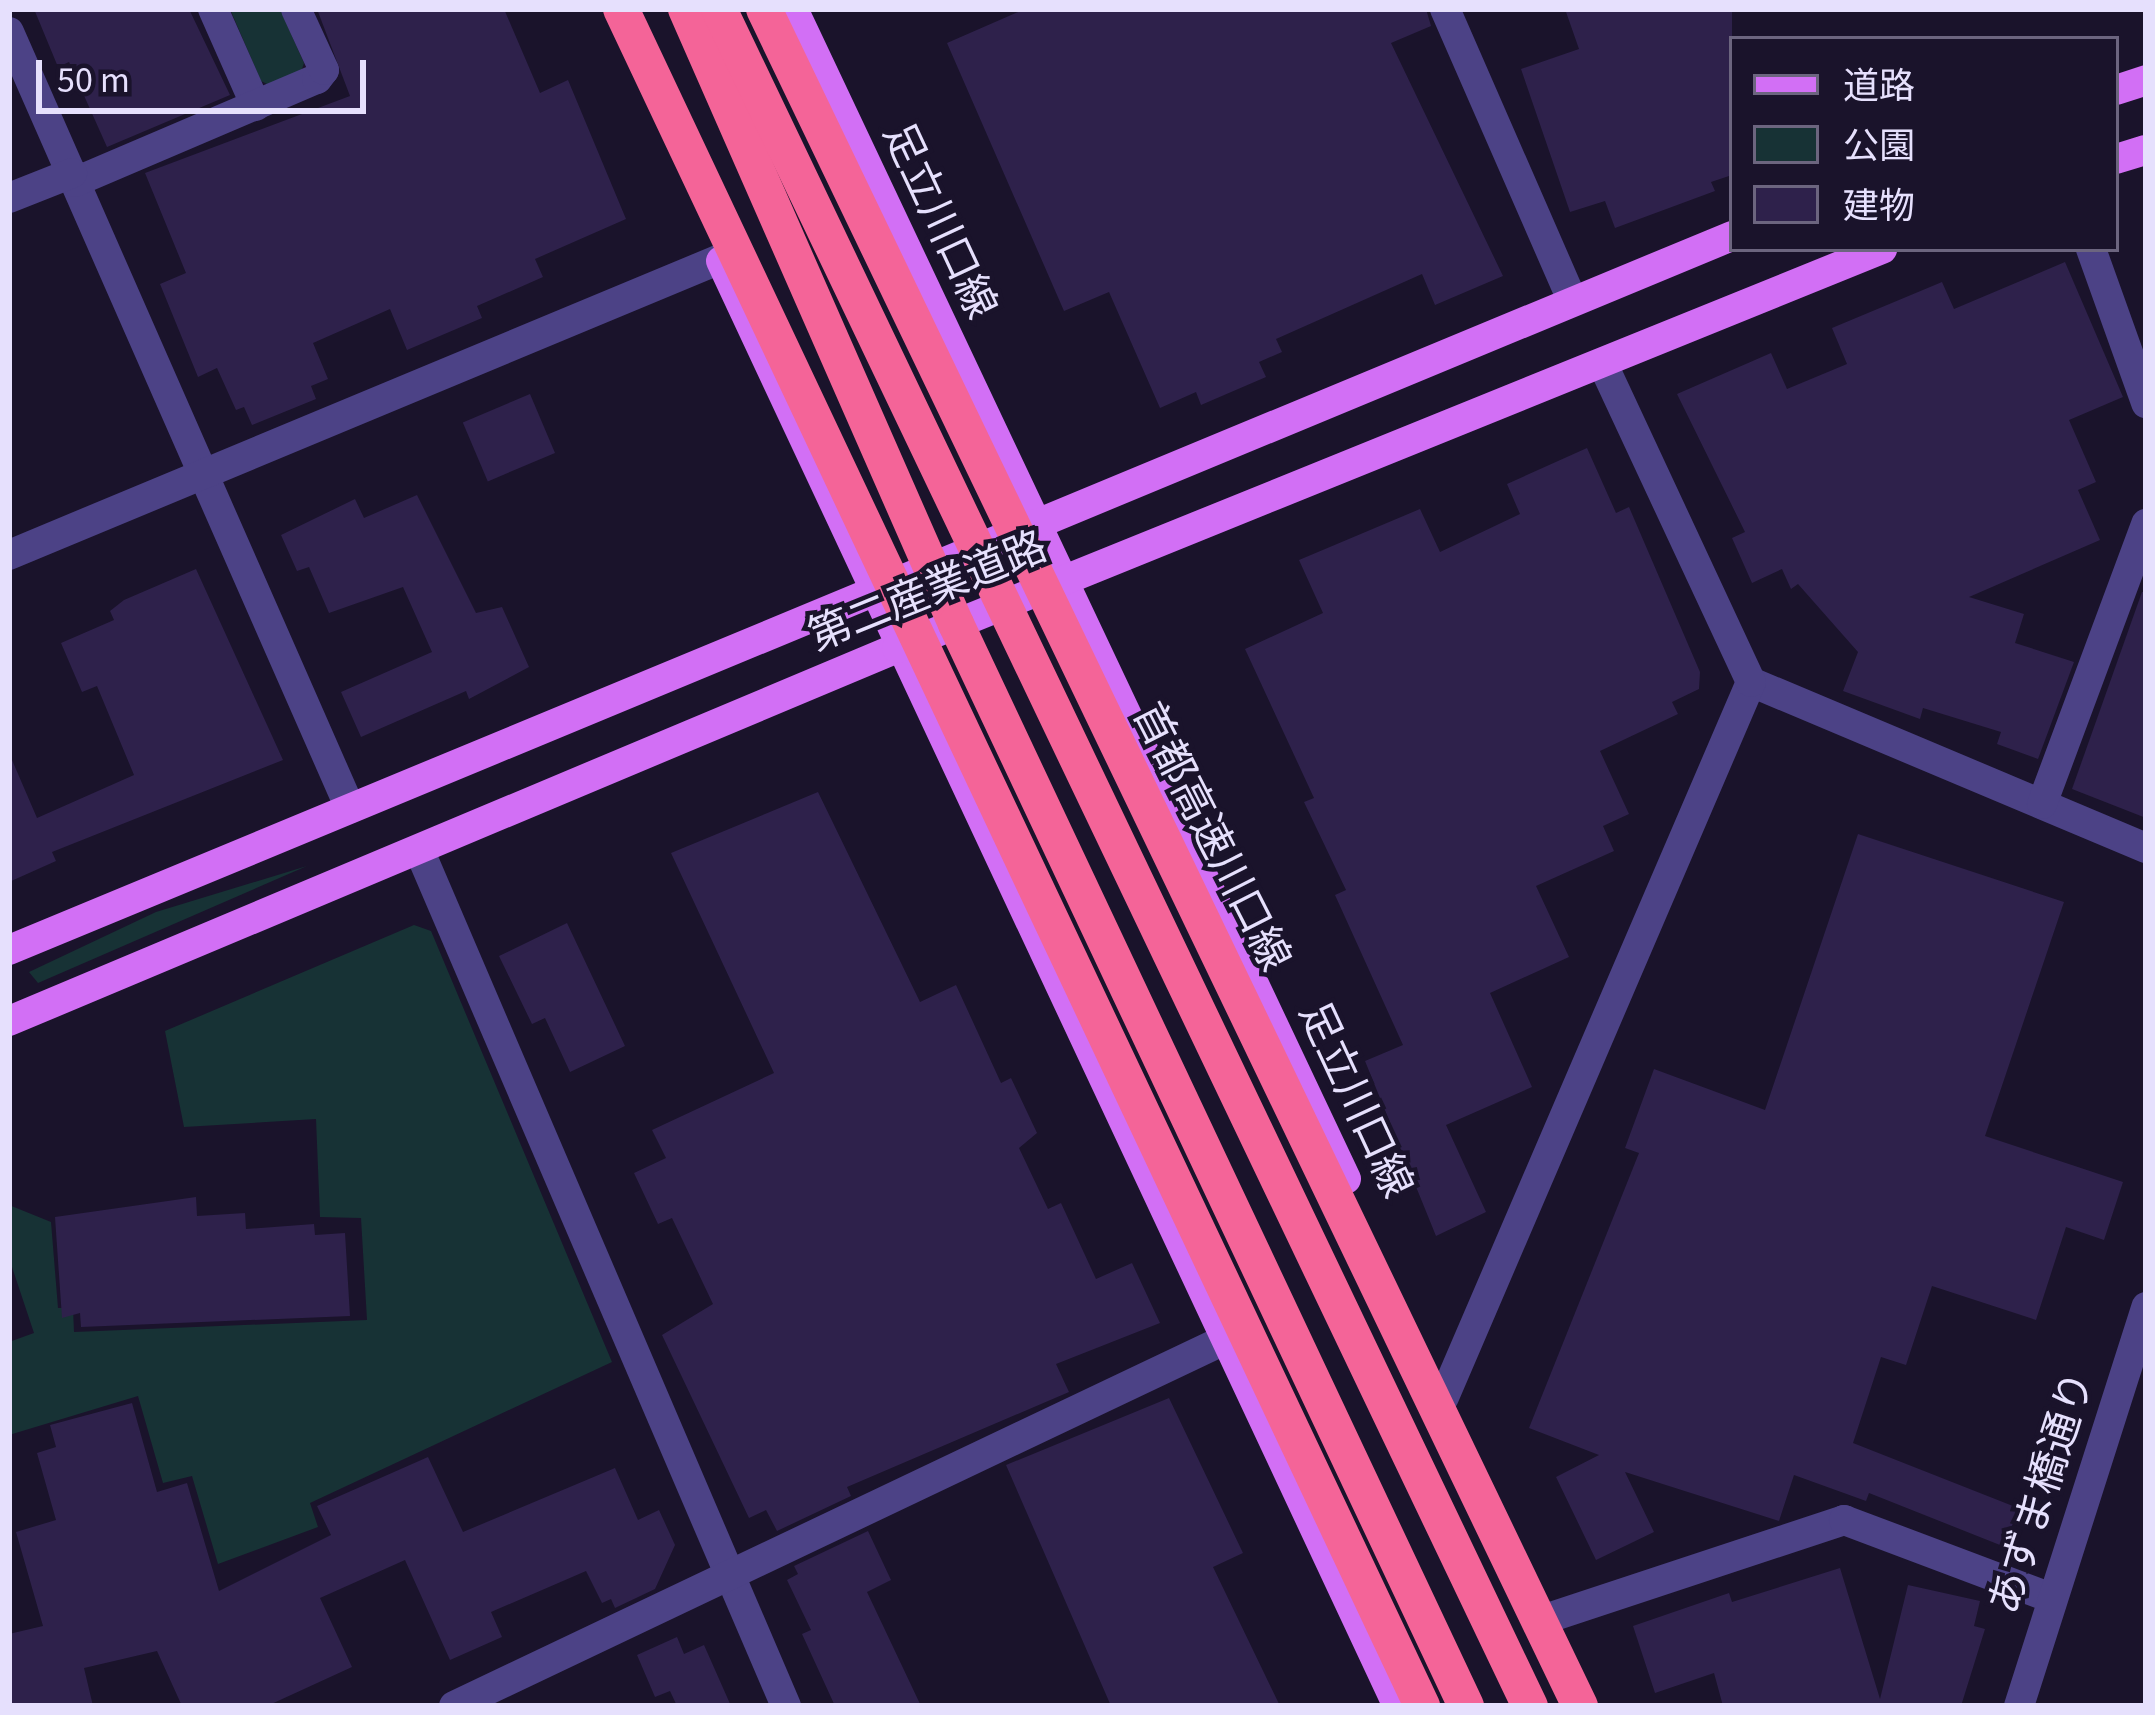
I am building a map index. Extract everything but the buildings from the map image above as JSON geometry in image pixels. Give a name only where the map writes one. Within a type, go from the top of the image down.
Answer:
[{"type":"highway","points":[[620,9],[1422,1706]]},
{"type":"highway","points":[[686,9],[722,54],[978,544],[1530,1706]]},
{"type":"highway","points":[[719,9],[722,54],[928,564],[1388,1549],[1466,1706]]},
{"type":"highway","name":"首都高速川口線","points":[[764,9],[1580,1706]]},
{"type":"main road","points":[[605,9],[868,588],[1398,1706]]},
{"type":"main road","name":"足立川口線","points":[[793,9],[1593,1706]]},
{"type":"main road","name":"第二産業道路","points":[[9,950],[868,588],[1729,237]]},
{"type":"main road","name":"第二産業道路","points":[[9,1022],[897,648],[1875,252]]},
{"type":"street","points":[[213,9],[256,106]]},
{"type":"street","points":[[9,198],[256,106],[324,70],[296,9]]},
{"type":"street","points":[[1445,9],[1571,300]]},
{"type":"street","points":[[9,32],[208,471],[350,808]]},
{"type":"street","points":[[2092,252],[2146,403]]},
{"type":"street","points":[[9,554],[720,259]]},
{"type":"street","points":[[1603,364],[1751,682],[2146,848]]},
{"type":"street","points":[[2042,804],[2146,524]]},
{"type":"street","points":[[1444,1397],[1751,682]]},
{"type":"street","points":[[420,852],[726,1576],[786,1706]]},
{"type":"street","name":"あずま橋通り","points":[[2019,1706],[2146,1307]]},
{"type":"street","points":[[454,1706],[1224,1340]]},
{"type":"street","points":[[1551,1617],[1844,1520],[2051,1598]]},
{"type":"green space","points":[[230,9],[280,9],[304,63],[300,75],[273,87],[261,81]]},
{"type":"green space","points":[[307,866],[38,983],[29,972],[156,912]]},
{"type":"green space","points":[[414,925],[431,931],[612,1362],[310,1503],[318,1527],[218,1564],[192,1476],[163,1483],[138,1396],[9,1435],[9,1342],[34,1333],[9,1258],[9,1205],[51,1222],[58,1308],[73,1308],[74,1332],[367,1320],[361,1218],[320,1217],[316,1119],[184,1127],[165,1031]]}]
